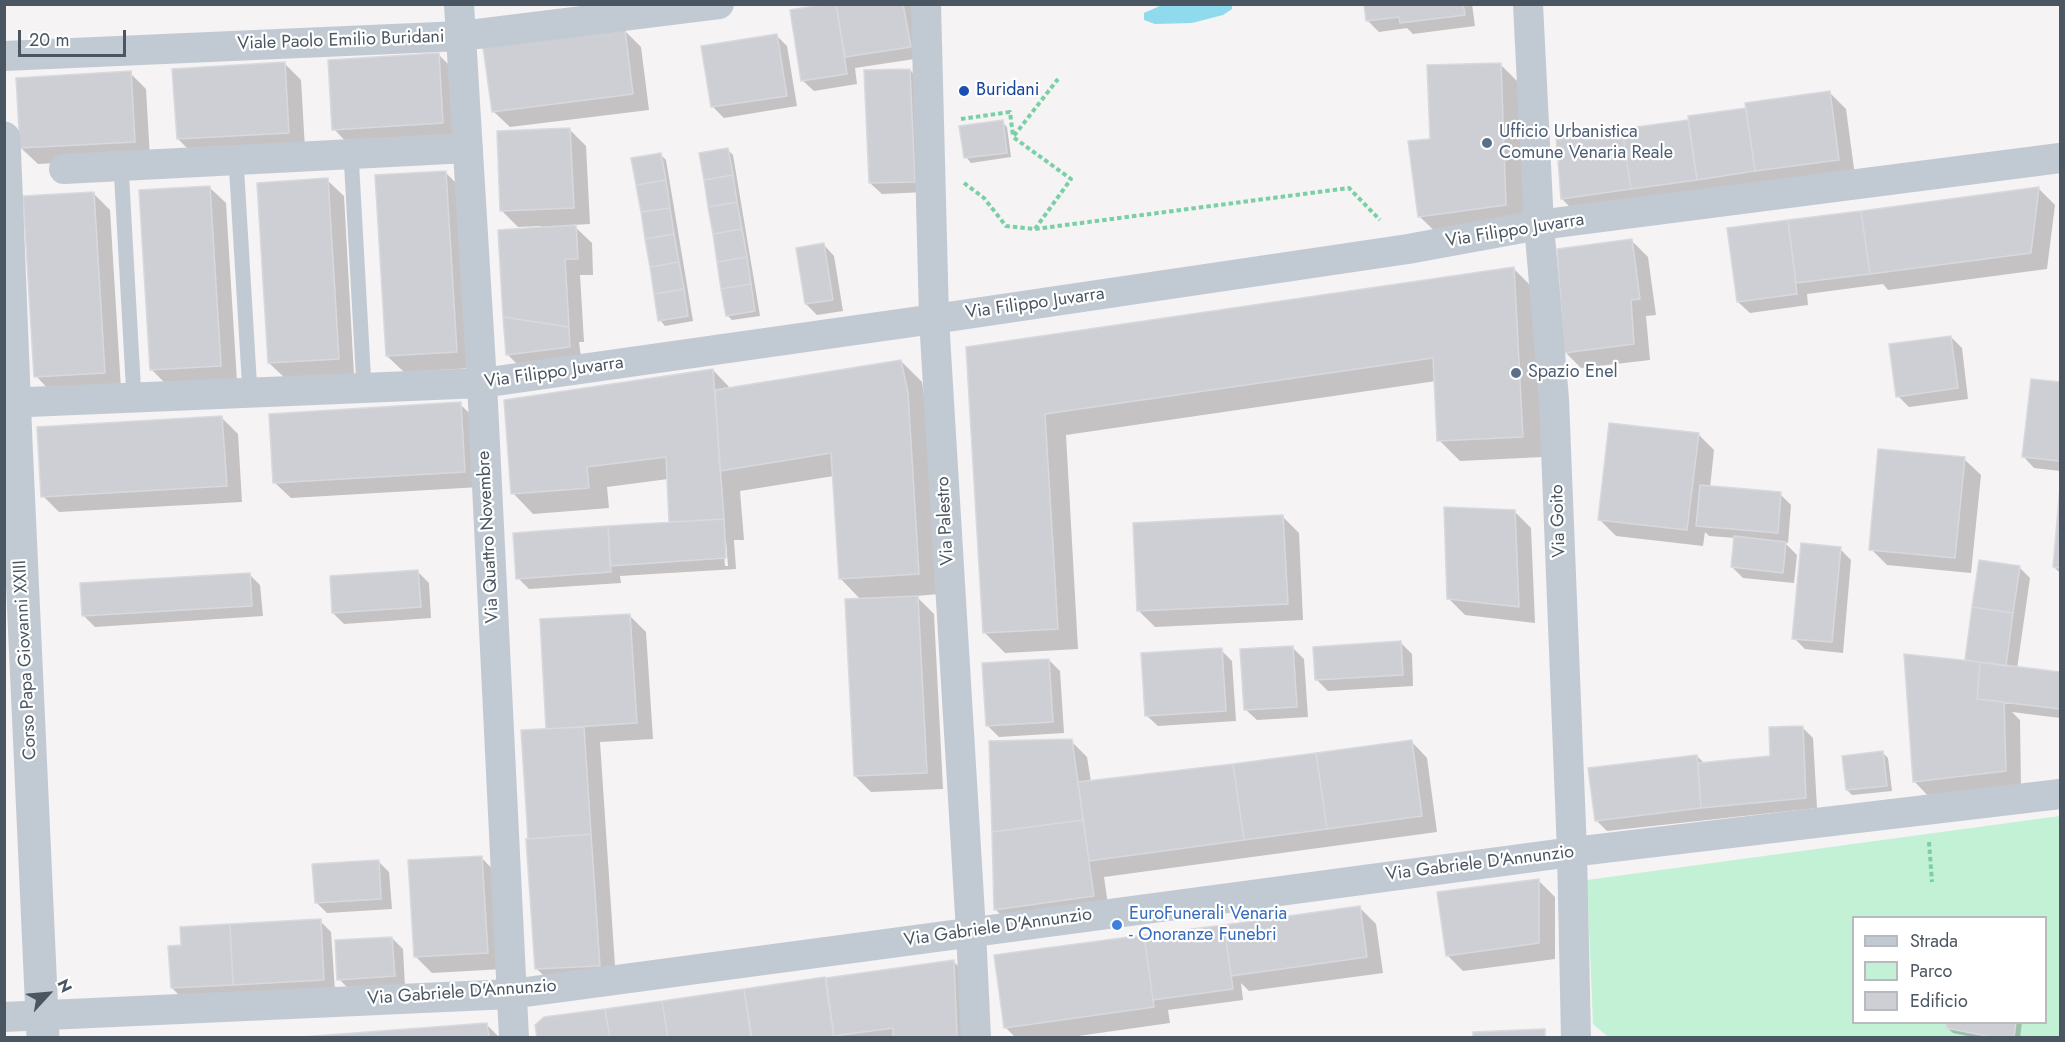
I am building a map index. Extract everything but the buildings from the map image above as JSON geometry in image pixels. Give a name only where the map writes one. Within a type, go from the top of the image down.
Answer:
[{"type":"street","name":"Via Quattro Novembre","points":[[459,4],[482,383],[514,1038]]},
{"type":"street","name":"Viale Paolo Emilio Buridani","points":[[4,56],[461,36],[719,4]]},
{"type":"street","name":"Via Palestro","points":[[926,4],[934,319],[976,1038]]},
{"type":"street","name":"Via Goito","points":[[1528,4],[1539,225],[1554,399],[1572,852],[1576,1038]]},
{"type":"street","name":"Corso Papa Giovanni XXIII","points":[[4,138],[9,403],[43,1026]]},
{"type":"street","points":[[64,169],[468,148]]},
{"type":"street","name":"Via Filippo Juvarra","points":[[9,403],[482,383],[1408,249],[1539,225],[2061,158]]},
{"type":"street","name":"Via Gabriele D'Annunzio","points":[[4,1017],[43,1026],[511,994],[1572,852],[2061,794]]},
{"type":"lane","points":[[351,154],[364,387]]},
{"type":"lane","points":[[236,160],[250,393]]},
{"type":"lane","points":[[121,166],[134,398]]},
{"type":"path","points":[[1013,137],[1058,79]]},
{"type":"path","points":[[928,123],[1010,112],[1013,137],[1071,179],[1035,229]]},
{"type":"path","points":[[930,177],[959,178],[984,198],[1006,226],[1035,229],[1349,188],[1408,249]]},
{"type":"path","points":[[1926,811],[1932,882]]},
{"type":"green space","points":[[2060,816],[2060,1037],[1608,1037],[1593,1024],[1587,880]]},
{"type":"water","points":[[1162,5],[1232,5],[1232,9],[1223,15],[1192,23],[1155,24],[1144,20],[1144,13]]},
{"type":"place","name":"Buridani","points":[[964,91]]},
{"type":"place","name":"Ufficio Urbanistica Comune Venaria Reale","points":[[1487,143]]},
{"type":"place","name":"Spazio Enel","points":[[1516,373]]},
{"type":"place","name":"EuroFunerali Venaria - Onoranze Funebri","points":[[1117,925]]}]
